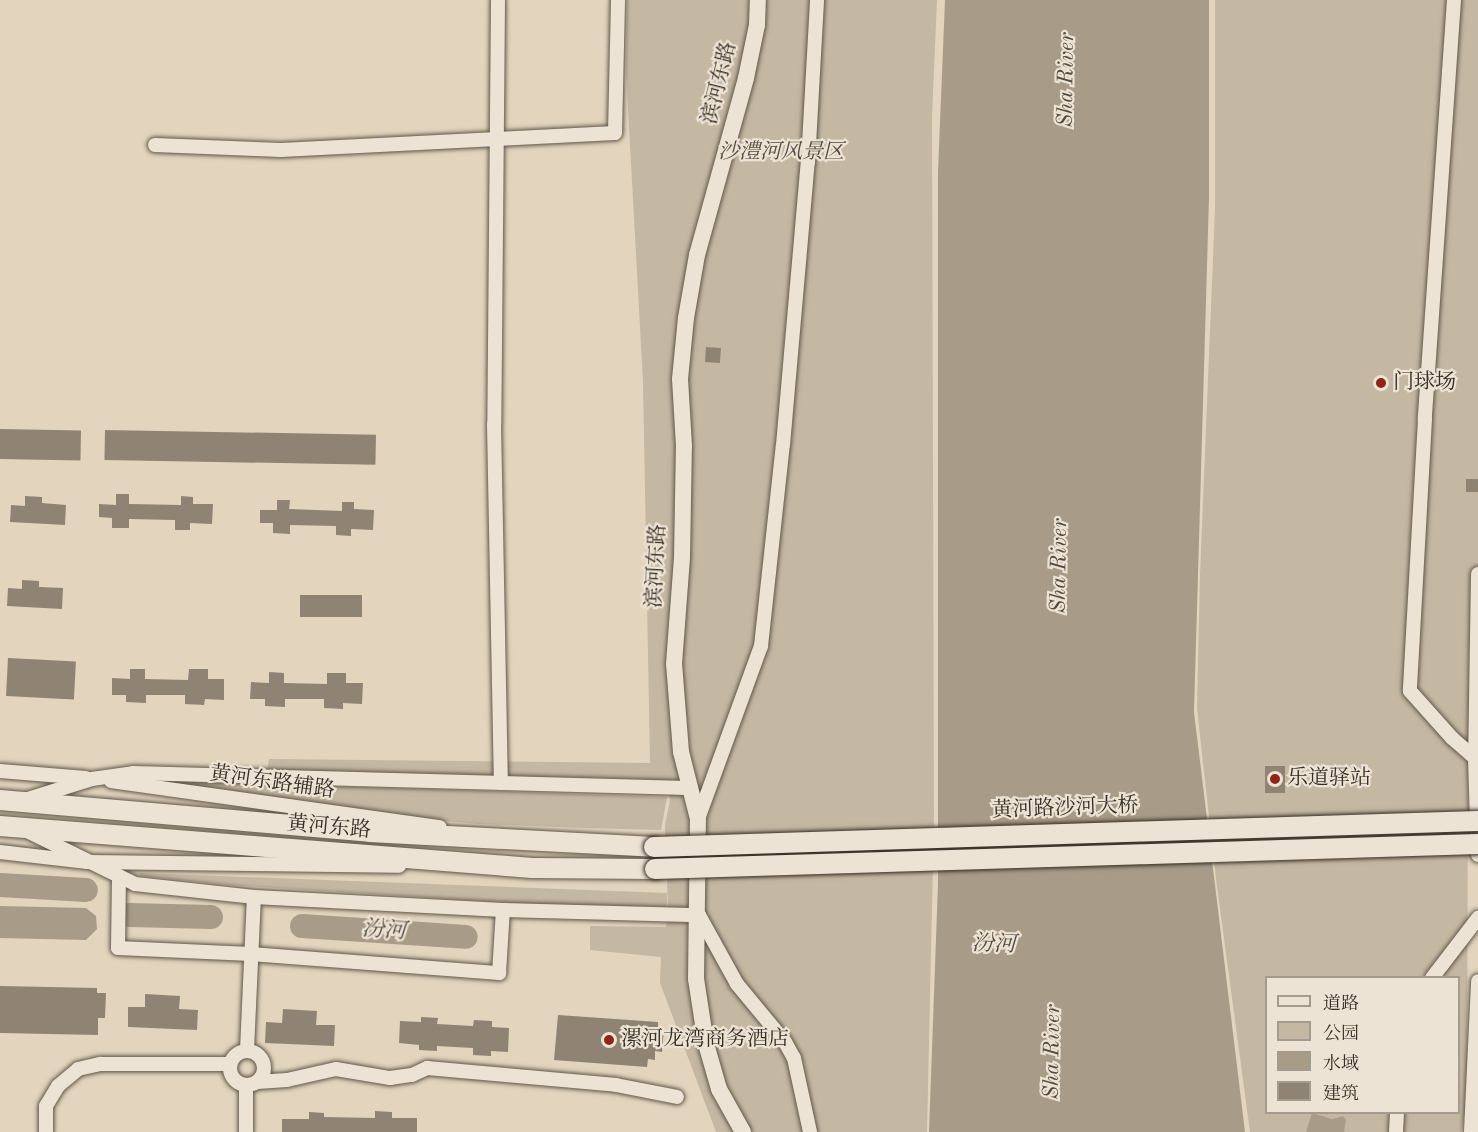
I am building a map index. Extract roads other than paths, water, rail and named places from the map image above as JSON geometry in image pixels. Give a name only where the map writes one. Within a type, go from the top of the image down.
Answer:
[{"type":"main road","name":"黄河东路","points":[[0,800],[370,832],[654,847]]},
{"type":"main road","name":"黄河路沙河大桥","points":[[654,847],[1478,821]]},
{"type":"main road","name":"黄河东路","points":[[10,827],[532,868],[655,869],[1478,844]]},
{"type":"street","points":[[498,0],[494,424],[501,783]]},
{"type":"street","points":[[155,145],[281,150],[495,141],[615,133],[618,0]]},
{"type":"street","name":"滨河东路","points":[[743,1132],[719,1089],[706,1044],[696,979],[699,915],[698,819],[688,788],[681,752],[675,664],[684,457],[680,379],[686,318],[697,255],[746,78],[757,25],[758,0]]},
{"type":"street","points":[[698,819],[760,646],[783,445],[811,130],[817,0]]},
{"type":"street","points":[[1454,0],[1425,419],[1410,691],[1452,738],[1476,757]]},
{"type":"street","points":[[1478,574],[1476,757],[1478,855]]},
{"type":"street","name":"黄河东路辅路","points":[[0,771],[92,779],[537,841]]},
{"type":"street","points":[[20,802],[92,779],[133,773],[688,788]]},
{"type":"street","points":[[10,827],[135,884],[254,897],[503,910],[699,915],[737,984],[785,1042],[794,1058],[810,1132]]},
{"type":"street","points":[[0,852],[87,862],[532,868]]},
{"type":"street","points":[[119,877],[118,948],[251,954],[499,973],[503,910]]},
{"type":"street","points":[[247,1050],[254,897]]},
{"type":"street","points":[[1434,976],[1478,918]]},
{"type":"street","points":[[1471,1132],[1474,1112],[1478,981]]},
{"type":"street","points":[[246,1132],[252,1083],[264,1073],[264,1062],[257,1053],[247,1050],[236,1054],[230,1064],[232,1076],[240,1084],[252,1083],[287,1080],[336,1069],[390,1078],[412,1075],[427,1068],[616,1085],[677,1097]]},
{"type":"street","points":[[46,1132],[46,1106],[58,1086],[78,1069],[100,1064],[230,1064]]},
{"type":"street","points":[[1396,1132],[1397,1114]]},
{"type":"water","name":"Sha River","points":[[945,0],[1209,0],[1209,197],[1194,712],[1245,1132],[929,1132],[938,884],[938,172]]},
{"type":"water","points":[[0,906],[86,908],[96,916],[97,929],[86,940],[0,938]]},
{"type":"water","points":[[1312,1114],[1332,1119],[1343,1116],[1346,1120],[1344,1132],[1306,1132]]},
{"type":"waterway","name":"汾河","points":[[0,885],[86,890]]},
{"type":"waterway","name":"汾河","points":[[130,915],[211,917]]},
{"type":"waterway","name":"汾河","points":[[302,926],[466,937]]},
{"type":"place","name":"门球场","points":[[1381,383]]},
{"type":"place","name":"乐道驿站","points":[[1275,779]]},
{"type":"place","name":"漯河龙湾商务酒店","points":[[609,1040]]},
{"type":"park label","name":"沙澧河风景区","points":[[781,153]]}]
